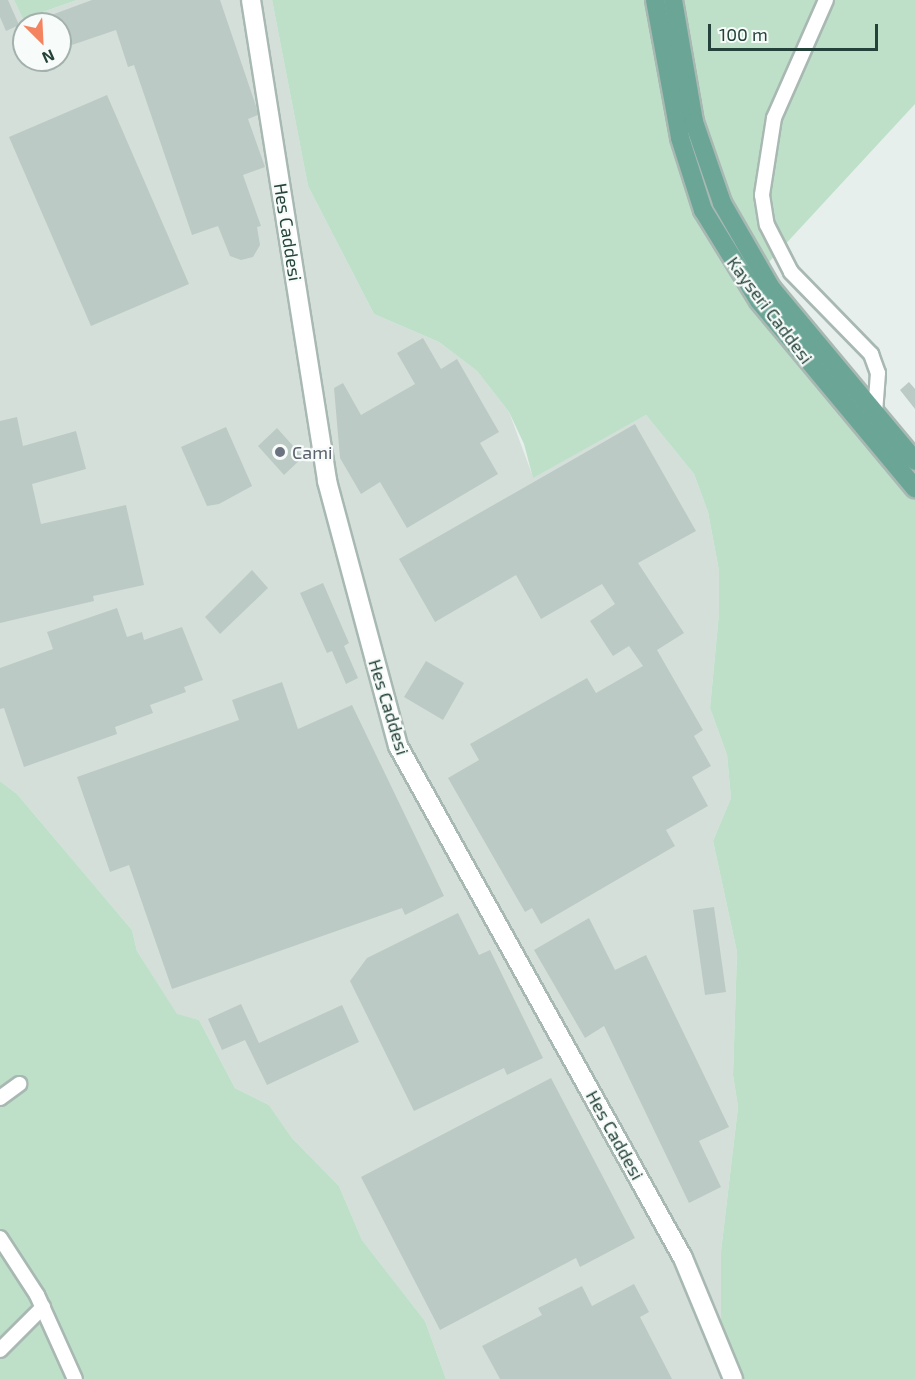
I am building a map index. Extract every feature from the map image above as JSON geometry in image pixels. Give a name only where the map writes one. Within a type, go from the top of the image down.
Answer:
[{"type":"main road","name":"Kayseri Caddesi","points":[[655,0],[680,138],[703,210],[759,301],[915,488]]},
{"type":"main road","name":"Kayseri Caddesi","points":[[673,0],[694,122],[722,203],[771,288],[915,461]]},
{"type":"street","name":"Hes Caddesi","points":[[250,0],[327,481],[398,746],[683,1258],[733,1379]]},
{"type":"street","points":[[826,0],[774,118],[762,195],[767,225],[791,272],[871,354],[878,373],[880,393],[875,413]]},
{"type":"street","points":[[0,1098],[19,1084]]},
{"type":"street","points":[[0,1238],[43,1306],[75,1379]]},
{"type":"street","points":[[0,1350],[43,1306]]},
{"type":"shaded area","points":[[0,0],[14,0],[20,12],[12,12],[12,72],[72,72],[72,12],[43,12],[77,0],[272,0],[308,186],[374,314],[439,342],[477,371],[509,412],[533,477],[646,415],[694,474],[708,512],[719,571],[719,613],[710,708],[727,755],[731,798],[713,841],[737,952],[733,1075],[738,1107],[721,1251],[721,1379],[446,1379],[425,1321],[362,1240],[339,1186],[292,1138],[269,1105],[235,1088],[199,1020],[177,1015],[137,951],[132,930],[17,794],[0,781]]},
{"type":"green space","points":[[14,0],[77,0],[43,12],[20,12]]},
{"type":"green space","points":[[272,0],[915,0],[915,104],[756,276],[915,471],[915,1379],[721,1379],[721,1251],[738,1107],[733,1075],[737,952],[713,841],[731,798],[727,755],[710,708],[719,613],[719,571],[708,512],[694,474],[646,415],[533,478],[524,444],[509,412],[477,371],[439,342],[374,314],[308,186]]},
{"type":"green space","points":[[0,781],[17,794],[132,930],[137,951],[177,1014],[199,1020],[235,1088],[269,1105],[292,1138],[339,1186],[362,1240],[425,1321],[446,1379],[0,1379]]},
{"type":"building","points":[[0,0],[8,0],[13,12],[12,28],[6,31],[0,17]]},
{"type":"building","points":[[92,0],[220,0],[256,106],[258,115],[248,119],[265,167],[243,175],[261,226],[257,227],[260,245],[253,257],[241,260],[230,256],[218,226],[192,235],[134,65],[128,67],[116,30],[72,45],[72,12],[60,12]]},
{"type":"building","points":[[107,95],[189,284],[91,326],[9,137]]},
{"type":"building","points":[[423,338],[441,369],[457,359],[499,432],[480,443],[498,474],[407,528],[380,482],[361,494],[340,458],[334,388],[343,383],[361,415],[415,384],[397,353]]},
{"type":"building","points":[[909,382],[915,389],[915,409],[900,390]]},
{"type":"building","points":[[17,417],[23,446],[76,431],[86,469],[32,484],[41,524],[126,505],[144,585],[93,596],[94,601],[0,623],[0,421]]},
{"type":"building","points":[[635,424],[696,531],[638,563],[684,633],[657,650],[703,730],[694,736],[711,766],[692,777],[708,806],[666,830],[675,846],[541,924],[532,908],[525,912],[448,778],[479,760],[470,744],[587,678],[596,693],[643,666],[629,646],[613,656],[590,621],[615,604],[602,584],[541,619],[516,575],[435,622],[399,559]]},
{"type":"building","points":[[226,427],[252,486],[219,504],[207,506],[181,447]]},
{"type":"building","name":"Cami","points":[[277,428],[303,457],[284,475],[258,446]]},
{"type":"building","points":[[252,570],[268,588],[220,634],[205,617]]},
{"type":"building","points":[[323,583],[349,643],[344,646],[358,678],[346,684],[332,651],[327,653],[300,593]]},
{"type":"building","points":[[117,608],[127,637],[142,632],[144,640],[182,627],[203,680],[184,687],[186,692],[150,705],[153,713],[115,727],[117,734],[24,767],[4,708],[0,709],[0,668],[53,649],[47,632]]},
{"type":"building","points":[[426,661],[464,683],[443,720],[404,697]]},
{"type":"building","points":[[282,682],[298,729],[352,705],[444,896],[405,915],[402,908],[172,989],[129,865],[110,872],[77,777],[239,720],[232,700]]},
{"type":"building","points":[[714,907],[726,992],[705,995],[693,910]]},
{"type":"building","points":[[458,913],[479,955],[490,950],[543,1058],[507,1075],[504,1068],[414,1111],[350,981],[367,958]]},
{"type":"building","points":[[589,918],[615,970],[646,955],[729,1127],[699,1141],[721,1187],[689,1203],[604,1026],[585,1038],[534,950]]},
{"type":"building","points":[[241,1004],[259,1043],[342,1005],[359,1042],[267,1085],[245,1040],[222,1050],[208,1019]]},
{"type":"building","points":[[551,1078],[635,1238],[580,1267],[576,1258],[440,1330],[361,1177]]},
{"type":"building","points":[[634,1284],[649,1312],[640,1317],[672,1379],[500,1379],[482,1346],[542,1315],[538,1308],[582,1286],[592,1306]]},
{"type":"place","name":"Cami","points":[[280,452]]}]
